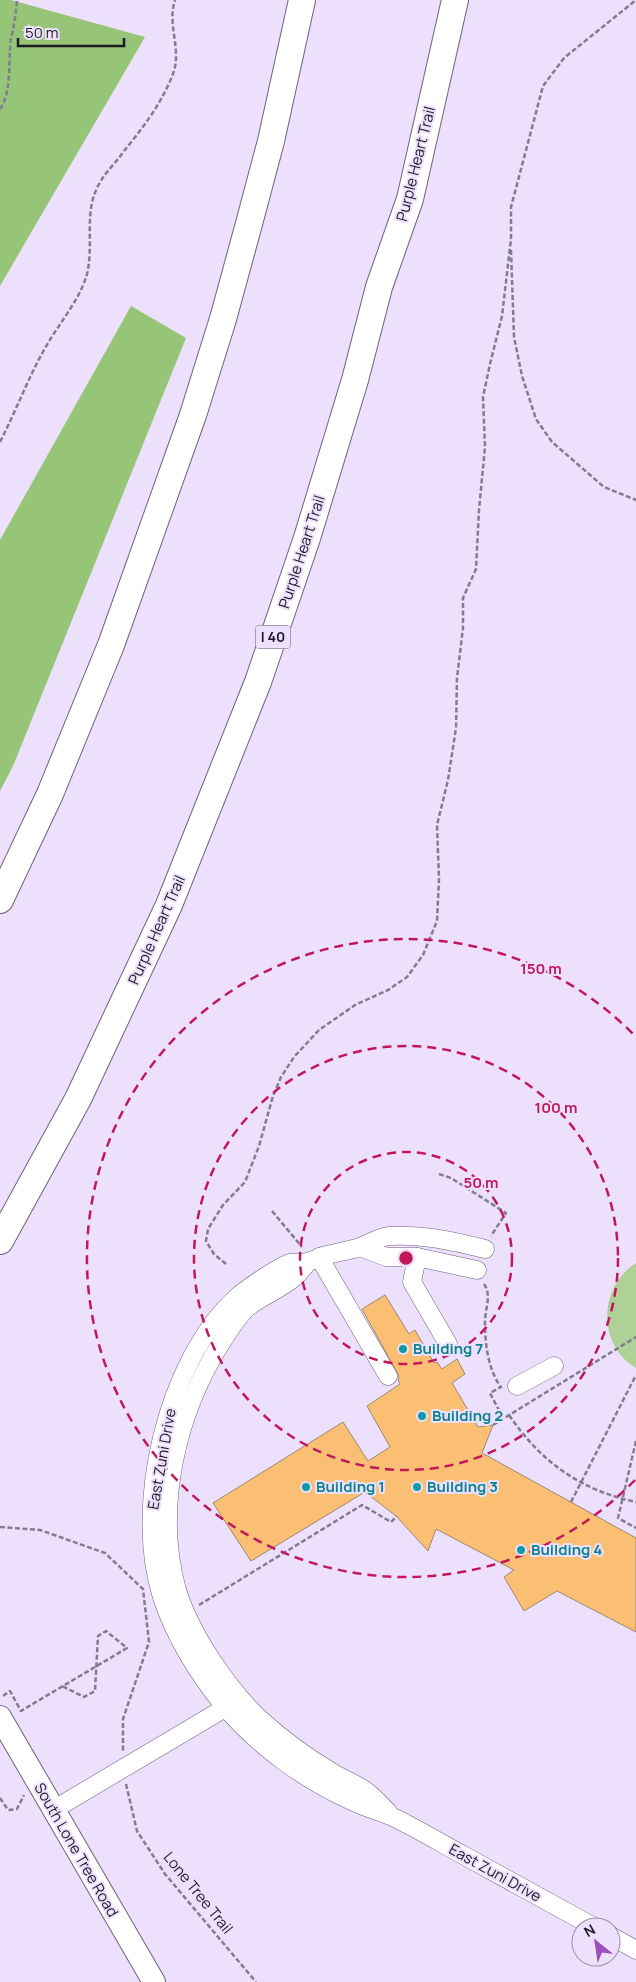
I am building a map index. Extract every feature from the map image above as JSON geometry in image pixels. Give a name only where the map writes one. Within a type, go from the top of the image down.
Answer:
[{"type":"highway","points":[[0,900],[50,794],[112,645],[193,415],[223,319],[271,142],[302,0]]},
{"type":"highway","name":"Purple Heart Trail","points":[[0,1241],[78,1100],[169,905],[258,682],[307,538],[347,408],[378,287],[410,198],[455,0]]},
{"type":"main road","name":"South Lone Tree Road","points":[[1,1706],[34,1776],[154,1982]]},
{"type":"street","name":"East Zuni Drive","points":[[486,1249],[444,1239],[416,1236],[385,1236],[360,1248],[314,1260],[290,1263],[237,1297],[196,1348],[182,1376],[170,1409],[158,1462],[151,1521],[155,1567],[162,1597],[172,1622],[192,1661],[233,1703],[280,1758],[353,1802],[396,1819],[576,1917]]},
{"type":"street","points":[[360,1248],[386,1257],[417,1256],[478,1276]]},
{"type":"street","points":[[417,1256],[412,1282],[448,1344]]},
{"type":"street","points":[[314,1260],[388,1376]]},
{"type":"street","points":[[517,1386],[554,1366]]},
{"type":"street","points":[[53,1810],[233,1703]]},
{"type":"street","points":[[621,1942],[636,1950]]},
{"type":"path","points":[[0,109],[3,105],[8,82],[11,39],[18,0]]},
{"type":"path","points":[[0,442],[47,344],[71,306],[86,274],[89,257],[90,220],[96,190],[104,174],[145,123],[168,87],[177,57],[172,18],[175,0]]},
{"type":"path","points":[[636,0],[564,58],[543,86],[511,207],[514,337],[522,376],[536,419],[552,442],[604,487],[636,500]]},
{"type":"path","points":[[226,1264],[214,1254],[206,1241],[208,1229],[223,1205],[245,1182],[259,1146],[273,1096],[281,1077],[294,1057],[319,1030],[355,1006],[388,990],[407,977],[423,955],[437,921],[439,879],[437,825],[448,780],[456,728],[457,678],[464,628],[463,598],[476,568],[485,447],[484,397],[502,316],[511,239]]},
{"type":"path","points":[[439,1174],[451,1178],[506,1213],[488,1241],[486,1249]]},
{"type":"path","points":[[272,1211],[314,1260]]},
{"type":"path","points":[[478,1276],[488,1290],[485,1307],[486,1342],[491,1366],[496,1380],[501,1387],[490,1394],[503,1418]]},
{"type":"path","points":[[493,1425],[636,1337]]},
{"type":"path","points":[[571,1502],[636,1375]]},
{"type":"path","points":[[508,1415],[529,1443],[564,1473],[623,1499],[636,1502]]},
{"type":"path","points":[[636,1441],[618,1518],[636,1528]]},
{"type":"path","points":[[192,1610],[362,1504],[391,1522],[396,1516]]},
{"type":"path","name":"Lone Tree Trail","points":[[0,1527],[40,1530],[105,1552],[143,1589],[149,1642],[123,1719],[122,1770],[138,1831],[165,1874],[256,1982]]},
{"type":"path","points":[[1,1706],[10,1692],[21,1711],[62,1686],[96,1666],[127,1648],[106,1631],[98,1636],[96,1666],[95,1692],[84,1697],[62,1686]]},
{"type":"path","points":[[0,1798],[8,1810],[17,1809],[34,1776]]},
{"type":"green space","points":[[0,0],[11,0],[145,37],[0,286]]},
{"type":"green space","points":[[131,306],[186,338],[13,766],[0,791],[0,540]]},
{"type":"green space","points":[[636,1263],[636,1368],[623,1358],[614,1345],[609,1331],[607,1316],[614,1286],[623,1273]]},
{"type":"building","points":[[385,1295],[409,1334],[415,1330],[434,1363],[437,1362],[442,1369],[457,1359],[465,1374],[452,1383],[478,1427],[493,1425],[482,1453],[636,1538],[636,1632],[557,1591],[524,1611],[504,1577],[514,1570],[436,1529],[428,1551],[396,1516],[365,1492],[251,1561],[213,1503],[343,1422],[368,1461],[390,1447],[367,1406],[400,1384],[399,1376],[362,1309]]},
{"type":"place","name":"Building 7","points":[[403,1349]]},
{"type":"place","name":"Building 2","points":[[422,1416]]},
{"type":"place","name":"Building 1","points":[[306,1487]]},
{"type":"place","name":"Building 3","points":[[417,1487]]},
{"type":"place","name":"Building 4","points":[[521,1550]]}]
